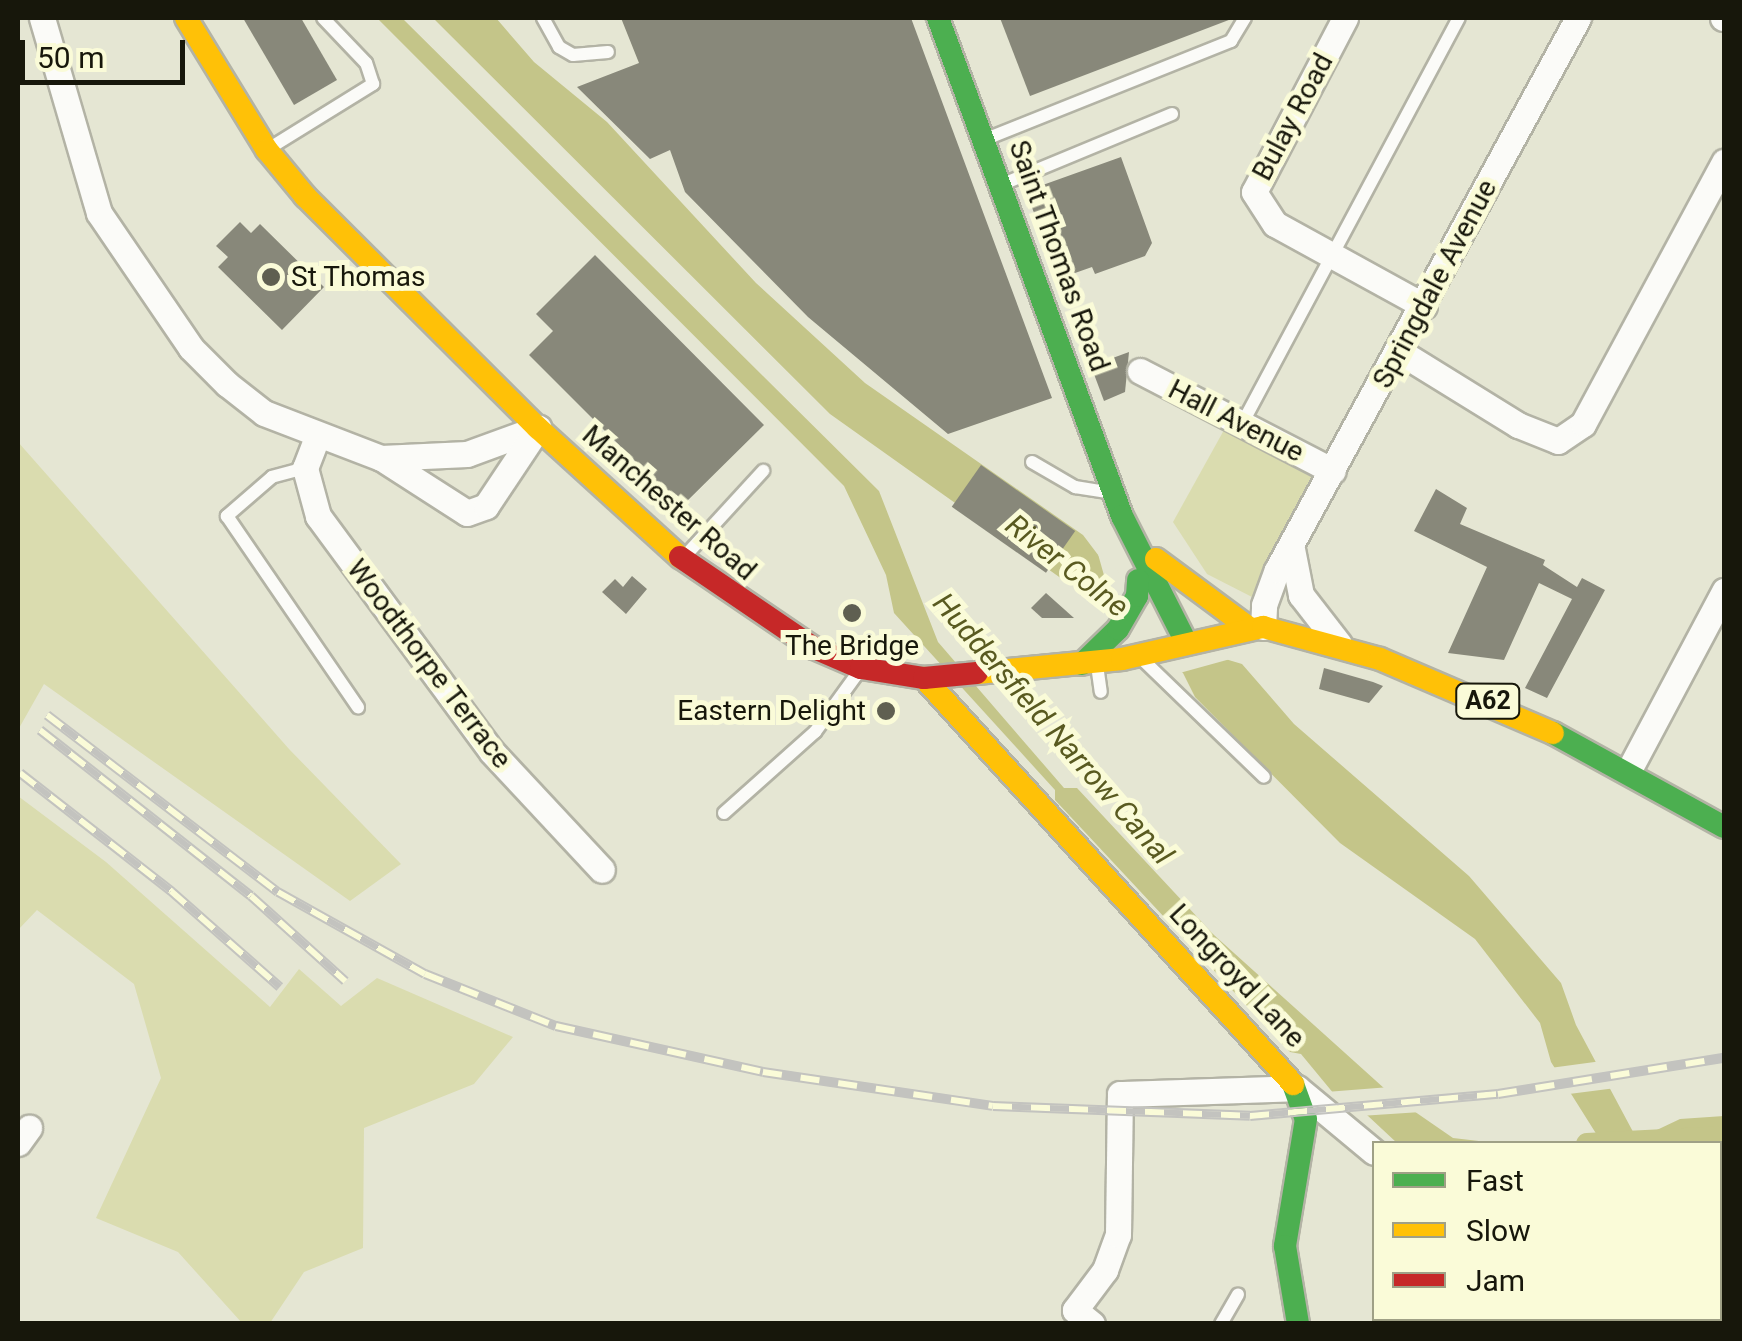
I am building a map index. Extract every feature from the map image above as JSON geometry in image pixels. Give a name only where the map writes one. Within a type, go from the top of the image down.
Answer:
[{"type":"main road","name":"Manchester Road","points":[[186,18],[267,150],[305,196],[538,428],[682,559],[772,626],[860,668],[931,678],[1089,663],[1256,627],[1342,647],[1481,698],[1630,770],[1724,828]]},
{"type":"main road","name":"Saint Thomas Road","points":[[938,18],[1123,515],[1170,606],[1197,639]]},
{"type":"main road","name":"Saint Thomas Road","points":[[1123,515],[1121,537],[1138,580],[1148,652]]},
{"type":"main road","points":[[1123,515],[1182,584],[1256,627]]},
{"type":"main road","points":[[1089,663],[1118,629],[1137,596],[1138,580]]},
{"type":"main road","name":"Longroyd Lane","points":[[931,678],[1297,1088],[1306,1119],[1304,1154],[1284,1246],[1298,1324]]},
{"type":"street","points":[[42,18],[100,214],[115,242],[191,348],[227,384],[264,413],[317,437],[381,458],[467,512],[486,506],[538,428]]},
{"type":"street","name":"Bulay Road","points":[[1346,18],[1254,192],[1274,224],[1424,306]]},
{"type":"street","name":"Springdale Avenue","points":[[1256,627],[1333,470],[1578,18]]},
{"type":"street","points":[[1400,352],[1518,425],[1558,441],[1582,424],[1724,162]]},
{"type":"street","name":"Hall Avenue","points":[[1140,372],[1333,470]]},
{"type":"street","points":[[381,458],[467,454],[538,428]]},
{"type":"street","points":[[305,468],[317,437]]},
{"type":"street","name":"Woodthorpe Terrace","points":[[305,468],[318,516],[454,702],[602,870]]},
{"type":"street","points":[[1292,549],[1301,596],[1342,647]]},
{"type":"street","points":[[1630,770],[1723,598]]},
{"type":"street","points":[[1092,1324],[1074,1310],[1105,1270],[1118,1235],[1120,1094],[1297,1088],[1372,1150]]},
{"type":"lane","points":[[267,150],[373,84],[366,62],[323,18]]},
{"type":"lane","points":[[543,18],[558,47],[573,55],[608,52]]},
{"type":"lane","points":[[984,140],[1231,41],[1245,18]]},
{"type":"lane","points":[[1242,424],[1459,18]]},
{"type":"lane","points":[[1000,185],[1172,114]]},
{"type":"lane","points":[[1032,462],[1123,515]]},
{"type":"lane","points":[[305,468],[272,477],[227,516],[358,707]]},
{"type":"lane","points":[[682,559],[763,471]]},
{"type":"lane","points":[[1148,652],[1264,777]]},
{"type":"lane","points":[[1089,663],[1102,692]]},
{"type":"lane","points":[[724,813],[815,732],[860,668]]},
{"type":"lane","points":[[1221,1324],[1238,1294]]},
{"type":"shaded area","points":[[1224,430],[1317,478],[1254,598],[1207,574],[1173,522]]},
{"type":"shaded area","points":[[18,442],[289,749],[401,864],[350,901],[44,684],[18,730]]},
{"type":"shaded area","points":[[18,796],[106,862],[270,1007],[299,969],[341,1006],[377,978],[513,1037],[474,1084],[364,1128],[363,1248],[304,1272],[270,1323],[242,1323],[178,1252],[96,1218],[161,1078],[134,984],[37,910],[18,930]]},
{"type":"water","points":[[377,18],[402,18],[879,491],[938,642],[1064,788],[1077,788],[1214,935],[1395,1098],[1453,1138],[1479,1141],[1395,1141],[1352,1101],[1339,1100],[1301,1054],[1290,1052],[1055,800],[1055,790],[894,613],[886,575],[844,486]]},
{"type":"water","name":"River Colne","points":[[433,18],[496,18],[534,62],[607,122],[756,283],[865,383],[1083,535],[1111,572],[1222,658],[1242,664],[1294,724],[1469,876],[1561,983],[1576,1025],[1638,1141],[1601,1141],[1551,1062],[1540,1023],[1475,939],[1340,843],[1195,697],[1183,673],[1088,590],[1062,579],[830,414]]},
{"type":"water","points":[[1724,1116],[1724,1159],[1722,1141],[1646,1141],[1642,1137],[1680,1119]]},
{"type":"pier","points":[[1096,547],[1140,596],[1234,658],[1176,674],[1097,605],[1107,586]]},
{"type":"pier","points":[[1602,1061],[1616,1088],[1569,1094],[1550,1068]]},
{"type":"pier","points":[[1390,1087],[1421,1112],[1360,1116],[1326,1092]]},
{"type":"building","points":[[243,18],[301,18],[337,80],[294,105]]},
{"type":"building","points":[[621,18],[911,18],[1052,398],[948,434],[808,317],[685,192],[670,150],[650,159],[577,87],[639,63]]},
{"type":"building","points":[[1000,18],[1234,18],[1030,96]]},
{"type":"building","points":[[1121,157],[1152,243],[1145,256],[1095,274],[1092,267],[1058,279],[1026,191]]},
{"type":"building","name":"St Thomas","points":[[240,222],[251,233],[260,224],[324,287],[282,330],[218,267],[228,257],[216,246]]},
{"type":"building","points":[[595,255],[764,425],[681,507],[529,355],[553,331],[536,314]]},
{"type":"building","points":[[1129,352],[1125,392],[1104,401],[1091,366]]},
{"type":"building","points":[[981,465],[1075,531],[1046,573],[952,507]]},
{"type":"building","points":[[1436,489],[1467,508],[1460,524],[1545,560],[1543,565],[1577,587],[1582,578],[1605,590],[1547,698],[1525,688],[1572,599],[1539,583],[1504,660],[1448,653],[1487,567],[1414,531]]},
{"type":"building","points":[[632,576],[647,589],[626,614],[602,592],[615,579],[623,587]]},
{"type":"building","points":[[1046,593],[1074,618],[1042,618],[1031,608]]},
{"type":"building","points":[[1324,668],[1383,686],[1369,703],[1319,689]]},
{"type":"waterway","name":"Huddersfield Narrow Canal","points":[[1646,1141],[1724,1137]]},
{"type":"railway","points":[[47,715],[278,892],[425,974],[556,1026],[763,1072],[993,1106],[1250,1116],[1498,1094],[1724,1058]]},
{"type":"railway","points":[[40,730],[251,896],[345,981]]},
{"type":"railway","points":[[20,773],[171,891],[280,987]]},
{"type":"traffic: fast","points":[[938,18],[1122,516],[1186,642]]},
{"type":"traffic: fast","points":[[1082,664],[1118,629],[1137,596],[1138,580]]},
{"type":"traffic: fast","points":[[1553,733],[1724,827]]},
{"type":"traffic: fast","points":[[1293,1084],[1306,1119],[1285,1246],[1298,1324]]},
{"type":"traffic: slow","points":[[186,18],[267,150],[305,196],[538,428],[680,557]]},
{"type":"traffic: slow","points":[[1156,559],[1248,627]]},
{"type":"traffic: slow","points":[[977,673],[1122,659],[1263,627],[1380,659],[1553,733]]},
{"type":"traffic: slow","points":[[924,678],[1293,1084]]},
{"type":"traffic: jam","points":[[680,557],[814,648],[861,668],[924,678],[977,673]]},
{"type":"place","name":"St Thomas","points":[[271,277]]},
{"type":"place","name":"The Bridge","points":[[852,613]]},
{"type":"place","name":"Eastern Delight","points":[[886,711]]}]
